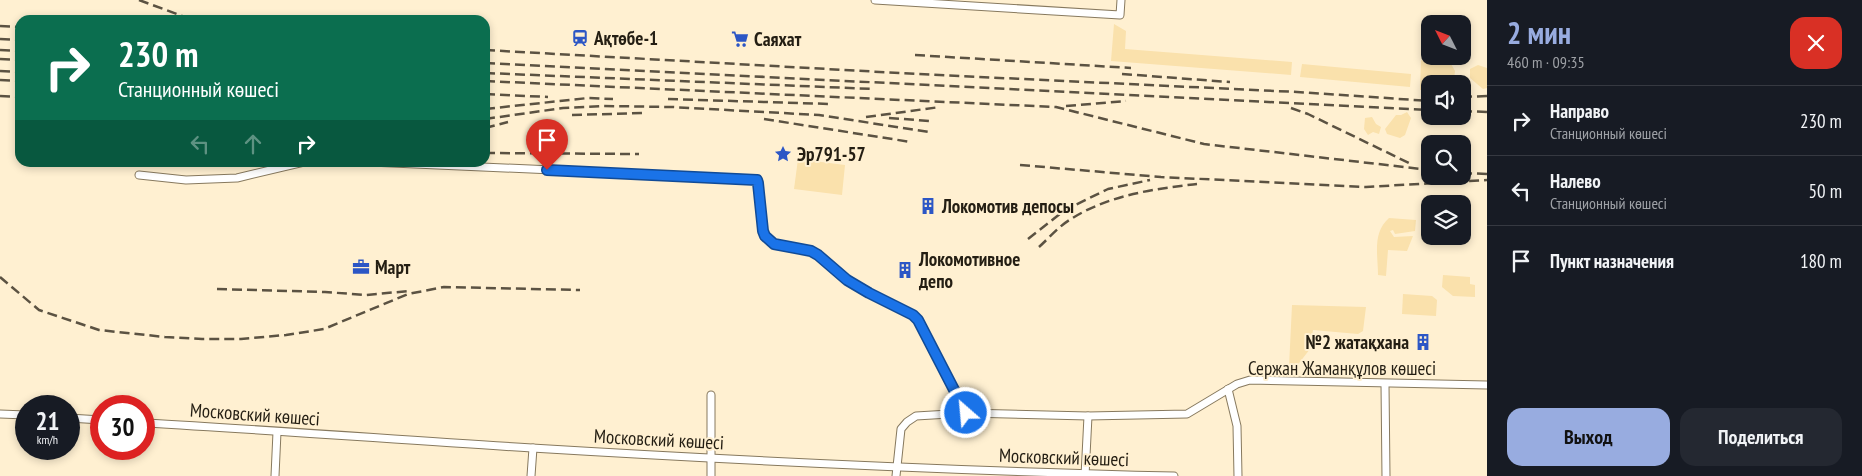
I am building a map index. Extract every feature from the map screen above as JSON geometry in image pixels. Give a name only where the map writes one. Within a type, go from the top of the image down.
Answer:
[{"type":"street","points":[[875,0],[1120,15],[1121,0]]},
{"type":"street","points":[[139,175],[186,180],[236,178],[283,167]]},
{"type":"street","points":[[483,167],[754,179],[758,183],[763,231],[770,241],[774,244],[811,251],[847,280],[913,315],[918,320],[966,413]]},
{"type":"street","name":"Сержан Жаманқұлов көшесі","points":[[897,467],[901,429],[916,416],[966,413],[1088,416],[1187,414],[1228,389],[1250,380],[1487,385]]},
{"type":"street","points":[[1384,384],[1386,476]]},
{"type":"street","points":[[1228,389],[1237,426],[1238,476]]},
{"type":"street","points":[[711,395],[711,476]]},
{"type":"street","points":[[0,414],[15,415]]},
{"type":"street","points":[[1085,475],[1088,416]]},
{"type":"street","name":"Московский көшесі","points":[[155,424],[712,458],[1085,475],[1174,476]]},
{"type":"street","points":[[276,476],[277,432]]},
{"type":"street","points":[[531,476],[533,448]]},
{"type":"street","points":[[896,476],[897,467]]},
{"type":"shaded area","points":[[1114,24],[1126,31],[1125,49],[1292,62],[1291,75],[1111,61]]},
{"type":"shaded area","points":[[1421,60],[1421,65],[1452,65],[1455,71],[1455,75],[1421,75],[1420,90]]},
{"type":"shaded area","points":[[1302,64],[1411,74],[1410,87],[1300,77]]},
{"type":"shaded area","points":[[1478,65],[1487,68],[1487,88],[1483,89],[1471,79],[1470,69]]},
{"type":"shaded area","points":[[1407,112],[1411,118],[1405,135],[1400,138],[1387,134],[1385,129],[1396,115]]},
{"type":"shaded area","points":[[1372,117],[1376,124],[1381,127],[1379,134],[1373,132],[1368,135],[1364,129],[1365,118]]},
{"type":"shaded area","points":[[798,159],[845,165],[842,195],[794,189]]},
{"type":"shaded area","points":[[1389,218],[1416,220],[1415,231],[1395,234],[1393,230],[1390,231],[1394,237],[1413,236],[1407,251],[1388,250],[1386,276],[1378,275],[1377,245],[1380,230]]},
{"type":"shaded area","points":[[1443,275],[1470,277],[1470,284],[1475,285],[1475,297],[1453,296],[1442,287]]},
{"type":"shaded area","points":[[1403,294],[1432,296],[1437,300],[1436,316],[1402,314]]},
{"type":"shaded area","points":[[1292,305],[1366,307],[1363,331],[1358,334],[1313,330],[1310,349],[1296,367],[1289,367]]},
{"type":"railway","points":[[139,0],[180,15]]},
{"type":"railway","points":[[0,26],[15,27]]},
{"type":"railway","points":[[0,39],[15,40]]},
{"type":"railway","points":[[0,50],[15,51]]},
{"type":"railway","points":[[490,50],[917,74],[1297,92],[1421,100]]},
{"type":"railway","points":[[915,55],[1131,68]]},
{"type":"railway","points":[[0,59],[15,60]]},
{"type":"railway","points":[[490,63],[1421,110]]},
{"type":"railway","points":[[0,71],[15,72]]},
{"type":"railway","points":[[490,73],[874,89]]},
{"type":"railway","points":[[1122,74],[1230,82]]},
{"type":"railway","points":[[0,80],[15,81]]},
{"type":"railway","points":[[490,81],[1056,107],[1204,144],[1421,169]]},
{"type":"railway","points":[[490,94],[548,97]]},
{"type":"railway","points":[[0,96],[15,97]]},
{"type":"railway","points":[[1471,97],[1487,96]]},
{"type":"railway","points":[[490,108],[588,98],[613,99]]},
{"type":"railway","points":[[668,99],[831,104]]},
{"type":"railway","points":[[1066,106],[1126,101]]},
{"type":"railway","points":[[490,118],[563,108],[604,106],[672,107],[819,115],[929,132]]},
{"type":"railway","points":[[866,117],[940,107]]},
{"type":"railway","points":[[1291,108],[1308,114],[1413,165]]},
{"type":"railway","points":[[1471,111],[1487,112]]},
{"type":"railway","points":[[572,115],[644,113]]},
{"type":"railway","points":[[889,118],[930,121]]},
{"type":"railway","points":[[764,119],[911,142]]},
{"type":"railway","points":[[490,127],[508,122]]},
{"type":"railway","points":[[490,153],[639,154]]},
{"type":"railway","points":[[1020,165],[1161,177],[1366,187],[1487,180]]},
{"type":"railway","points":[[1471,173],[1487,174]]},
{"type":"railway","points":[[1028,239],[1065,210],[1108,189],[1150,180]]},
{"type":"railway","points":[[1039,247],[1067,222],[1101,204],[1132,194],[1197,184]]},
{"type":"railway","points":[[0,277],[39,310],[99,330],[202,339],[241,339],[324,329],[408,294],[444,287],[580,290]]},
{"type":"railway","points":[[217,289],[366,295],[409,291]]},
{"type":"place","name":"Ақтөбе-1","points":[[580,38]]},
{"type":"place","name":"Саяхат","points":[[740,39]]},
{"type":"place","name":"Эр791-57","points":[[783,154]]},
{"type":"place","name":"Локомотив депосы","points":[[928,206]]},
{"type":"place","name":"Март","points":[[361,267]]},
{"type":"place","name":"Локомотивное депо","points":[[905,270]]},
{"type":"place","name":"№2 жатақхана","points":[[1423,342]]},
{"type":"route","points":[[547,170],[757,180],[765,236],[774,244],[811,251],[847,280],[913,315],[918,320],[966,413]]}]
